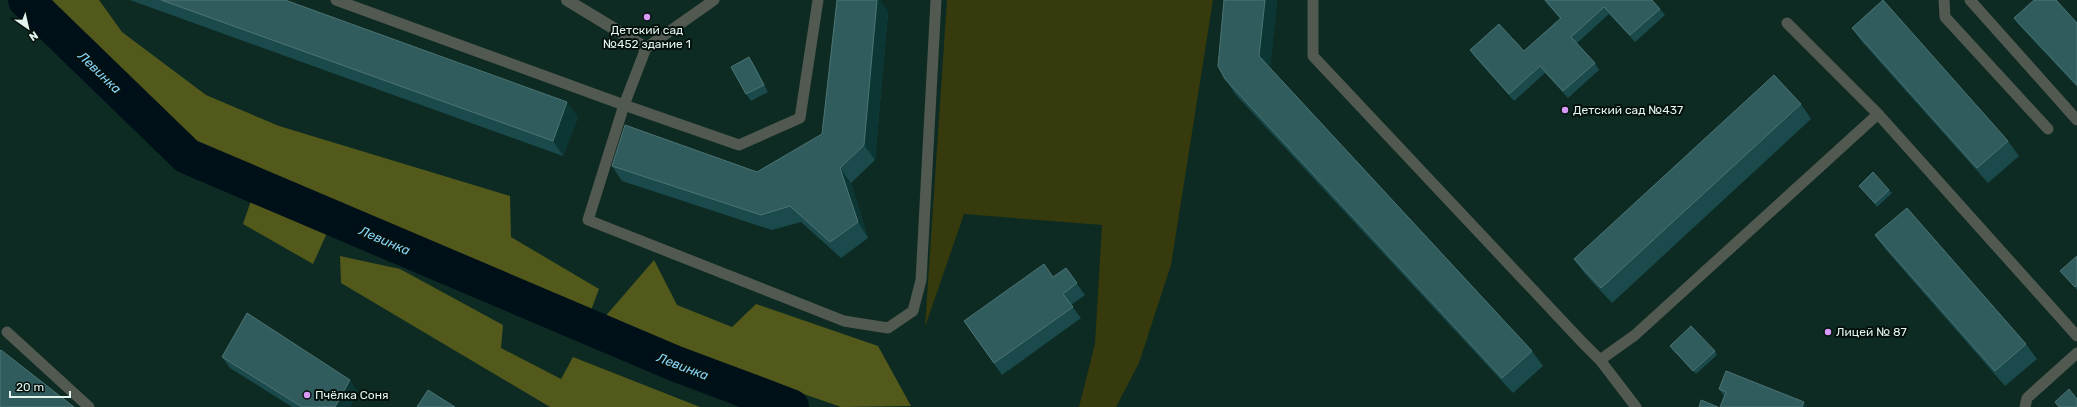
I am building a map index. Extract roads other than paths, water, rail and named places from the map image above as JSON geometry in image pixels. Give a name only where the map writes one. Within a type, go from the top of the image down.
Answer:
[{"type":"street","points":[[567,0],[646,48]]},
{"type":"lane","points":[[336,0],[624,105],[739,145],[800,118],[818,0]]},
{"type":"lane","points":[[714,0],[646,48],[624,105],[588,220],[844,321],[888,328],[913,311],[921,280],[936,0]]},
{"type":"lane","points":[[1313,0],[1313,56],[1576,337],[1600,360],[1636,407]]},
{"type":"lane","points":[[1944,0],[1945,17],[2048,129]]},
{"type":"lane","points":[[1970,0],[2077,120]]},
{"type":"lane","points":[[1788,23],[1878,114],[2077,336]]},
{"type":"lane","points":[[1600,360],[1635,335],[1878,114]]},
{"type":"lane","points":[[7,332],[89,407]]},
{"type":"lane","points":[[2025,407],[2027,398],[2077,353]]},
{"type":"waterway","name":"Левинка","points":[[26,0],[187,156],[674,363],[791,407]]},
{"type":"place","name":"Детский сад №452 здание 1","points":[[647,17]]},
{"type":"place","name":"Детский сад №437","points":[[1565,110]]},
{"type":"place","name":"Лицей № 87","points":[[1828,332]]},
{"type":"place","name":"Пчёлка Соня","points":[[307,395]]}]
